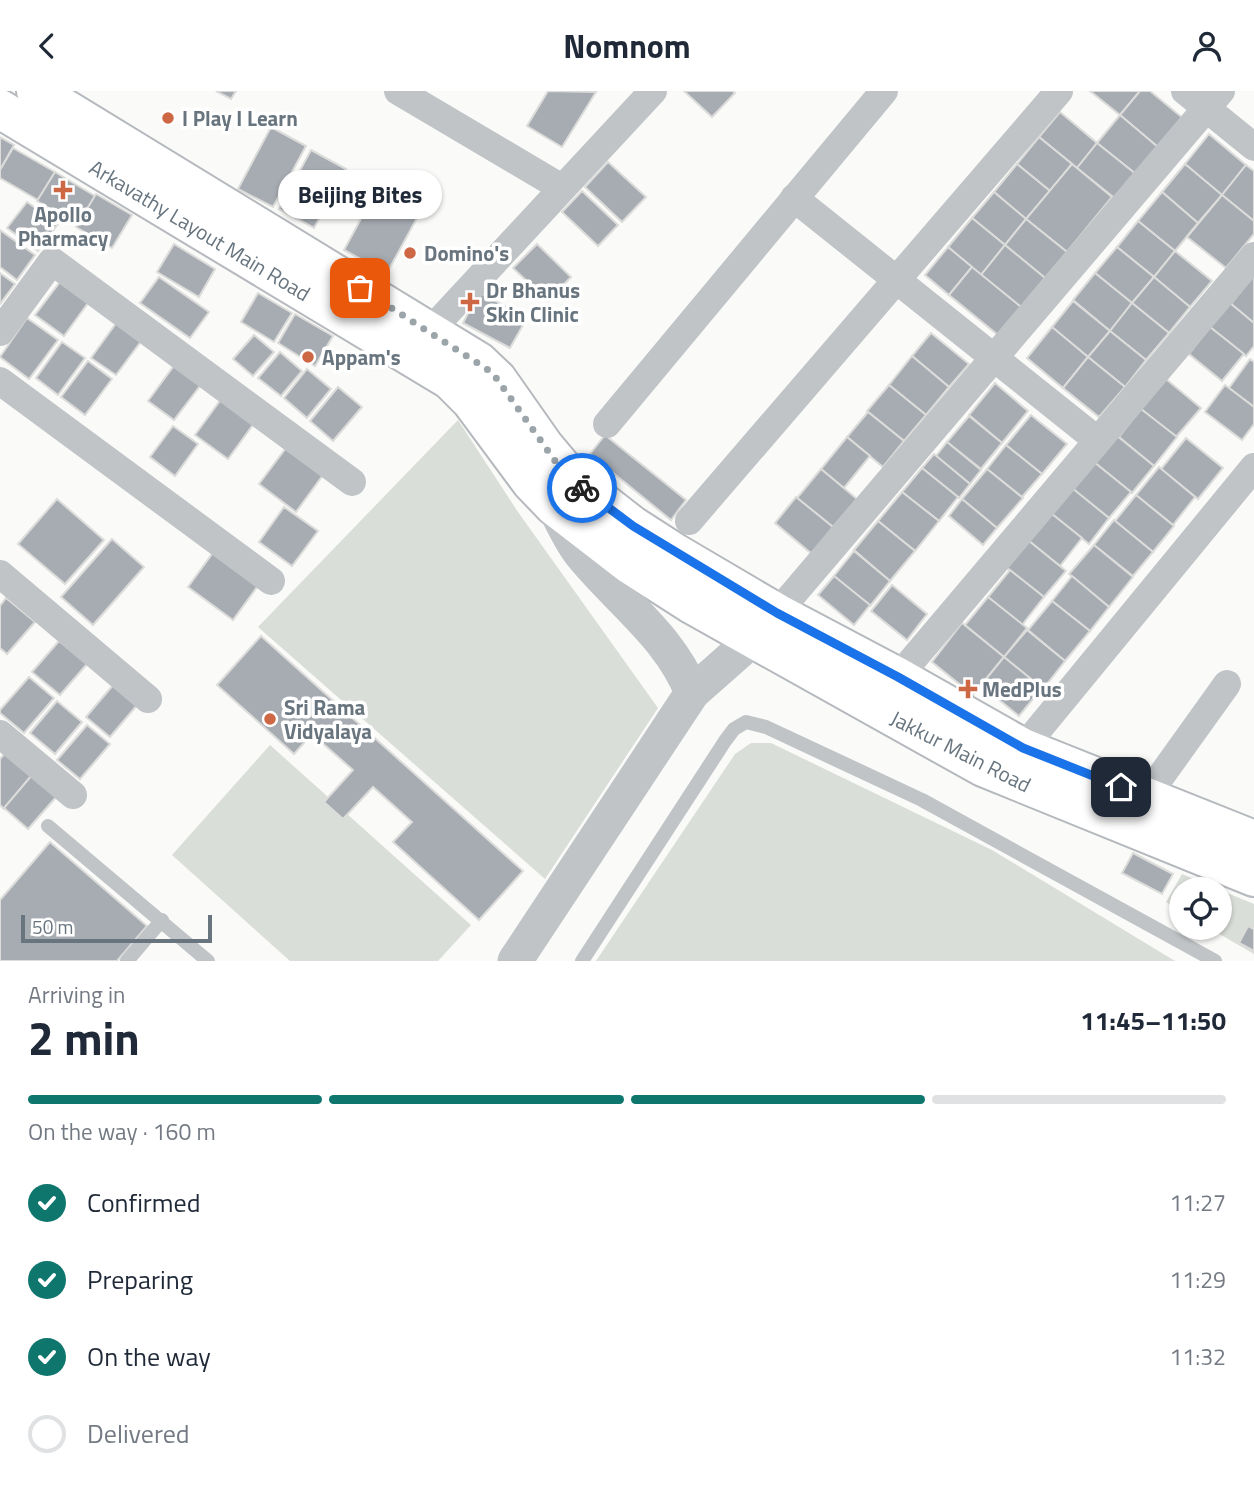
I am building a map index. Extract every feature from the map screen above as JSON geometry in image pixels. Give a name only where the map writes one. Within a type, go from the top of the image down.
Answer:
[{"type":"main road","name":"Arkavathy Layout Main Road","points":[[36,91],[479,362],[497,379],[558,465],[595,498],[675,553],[765,626]]},
{"type":"main road","name":"Arkavathy Layout Main Road","points":[[0,109],[450,380],[471,401],[531,482],[554,506],[629,564],[693,605],[765,626]]},
{"type":"main road","name":"Jakkur Main Road","points":[[765,626],[898,677],[1023,748],[1254,840]]},
{"type":"main road","name":"Jakkur Main Road","points":[[765,626],[983,767],[1254,877]]},
{"type":"street","points":[[398,91],[562,188]]},
{"type":"street","points":[[430,331],[653,91]]},
{"type":"street","points":[[607,423],[884,91]]},
{"type":"street","points":[[689,521],[1059,91]]},
{"type":"street","points":[[515,961],[692,693],[765,626],[993,358],[1204,97],[1254,148]]},
{"type":"street","points":[[794,198],[1097,440]]},
{"type":"street","points":[[898,677],[1254,256]]},
{"type":"street","points":[[0,332],[52,261],[352,482]]},
{"type":"street","points":[[0,381],[271,581]]},
{"type":"street","points":[[1023,748],[1254,467]]},
{"type":"street","points":[[554,506],[579,552],[671,652],[685,674],[692,693]]},
{"type":"street","points":[[0,574],[148,699]]},
{"type":"street","points":[[1146,797],[1227,684]]},
{"type":"street","points":[[0,734],[73,795]]},
{"type":"lane","points":[[582,961],[725,741],[734,729],[746,722],[766,727],[922,800],[1214,961]]},
{"type":"lane","points":[[48,827],[208,961]]},
{"type":"lane","points":[[127,961],[162,921]]},
{"type":"shaded area","points":[[458,420],[518,512],[658,708],[545,879],[258,627]]},
{"type":"shaded area","points":[[751,743],[771,743],[992,850],[1175,961],[596,961],[735,754]]},
{"type":"shaded area","points":[[270,745],[471,925],[438,961],[290,961],[172,855]]},
{"type":"shaded area","points":[[1232,895],[1254,904],[1254,954],[1230,940],[1232,940]]},
{"type":"building","points":[[216,91],[236,91],[231,99]]},
{"type":"building","points":[[548,91],[596,92],[562,147],[527,126]]},
{"type":"building","points":[[684,91],[732,91],[735,93],[712,117]]},
{"type":"building","points":[[1090,91],[1140,91],[1120,115]]},
{"type":"building","points":[[1140,91],[1150,91],[1184,119],[1159,148],[1120,115]]},
{"type":"building","points":[[1060,112],[1097,143],[1077,168],[1039,137]]},
{"type":"building","points":[[1120,115],[1159,148],[1137,175],[1097,143]]},
{"type":"building","points":[[271,127],[306,146],[273,207],[238,189]]},
{"type":"building","points":[[1209,134],[1246,165],[1222,195],[1185,164]]},
{"type":"building","points":[[0,137],[14,145],[0,170]]},
{"type":"building","points":[[1039,137],[1072,164],[1050,191],[1017,164]]},
{"type":"building","points":[[1097,143],[1137,175],[1117,200],[1077,168]]},
{"type":"building","points":[[13,148],[55,172],[38,200],[0,178],[0,170]]},
{"type":"building","points":[[311,150],[346,169],[314,228],[279,209]]},
{"type":"building","points":[[608,162],[646,197],[622,222],[585,187]]},
{"type":"building","points":[[1017,164],[1050,191],[1026,219],[994,192]]},
{"type":"building","points":[[1072,164],[1112,197],[1067,252],[1026,219]]},
{"type":"building","points":[[1185,164],[1222,195],[1198,223],[1162,192]]},
{"type":"building","points":[[1246,165],[1254,171],[1254,221],[1222,195]]},
{"type":"building","points":[[55,172],[95,196],[78,225],[37,201]]},
{"type":"building","points":[[582,191],[618,225],[598,246],[562,212]]},
{"type":"building","points":[[994,192],[1026,219],[1005,245],[972,218]]},
{"type":"building","points":[[1162,192],[1198,223],[1175,251],[1138,221]]},
{"type":"building","points":[[375,193],[418,216],[387,273],[344,250]]},
{"type":"building","points":[[96,194],[132,215],[112,248],[76,227]]},
{"type":"building","points":[[1222,195],[1254,221],[1254,234],[1226,268],[1187,237]]},
{"type":"building","points":[[27,202],[58,224],[38,251],[7,228]]},
{"type":"building","points":[[972,218],[1005,245],[981,275],[948,247]]},
{"type":"building","points":[[1026,219],[1067,252],[1045,278],[1005,245]]},
{"type":"building","points":[[1138,221],[1175,251],[1154,277],[1117,247]]},
{"type":"building","points":[[0,230],[35,255],[17,280],[0,267]]},
{"type":"building","points":[[174,244],[215,269],[199,297],[157,272]]},
{"type":"building","points":[[537,244],[571,277],[548,301],[513,268]]},
{"type":"building","points":[[1005,245],[1045,278],[1021,307],[981,275]]},
{"type":"building","points":[[948,247],[972,267],[949,295],[925,275]]},
{"type":"building","points":[[1117,247],[1154,277],[1132,303],[1095,273]]},
{"type":"building","points":[[1175,251],[1212,281],[1190,307],[1154,277]]},
{"type":"building","points":[[972,267],[1021,307],[998,335],[949,295]]},
{"type":"building","points":[[0,273],[15,284],[0,304]]},
{"type":"building","points":[[1095,273],[1132,303],[1110,331],[1073,300]]},
{"type":"building","points":[[1254,275],[1254,323],[1231,304]]},
{"type":"building","points":[[159,277],[209,312],[190,338],[140,303]]},
{"type":"building","points":[[1154,277],[1190,307],[1169,333],[1132,303]]},
{"type":"building","points":[[60,282],[88,303],[64,336],[35,315]]},
{"type":"building","points":[[479,292],[527,318],[510,348],[463,323]]},
{"type":"building","points":[[258,293],[292,313],[274,342],[241,322]]},
{"type":"building","points":[[1073,301],[1110,331],[1088,357],[1052,327]]},
{"type":"building","points":[[1132,303],[1169,333],[1146,360],[1110,331]]},
{"type":"building","points":[[1230,303],[1254,323],[1254,346],[1246,356],[1210,327]]},
{"type":"building","points":[[295,314],[333,336],[315,366],[278,343]]},
{"type":"building","points":[[27,318],[58,340],[29,379],[0,357]]},
{"type":"building","points":[[117,322],[142,340],[116,375],[91,358]]},
{"type":"building","points":[[1052,327],[1088,357],[1063,388],[1027,358]]},
{"type":"building","points":[[1210,327],[1244,354],[1222,381],[1189,354]]},
{"type":"building","points":[[1110,331],[1146,360],[1125,387],[1088,357]]},
{"type":"building","points":[[931,333],[969,364],[949,387],[912,356]]},
{"type":"building","points":[[254,335],[274,352],[253,376],[233,359]]},
{"type":"building","points":[[62,342],[85,358],[58,395],[36,378]]},
{"type":"building","points":[[280,352],[302,371],[281,396],[258,378]]},
{"type":"building","points":[[912,356],[949,387],[926,415],[889,385]]},
{"type":"building","points":[[1088,357],[1125,387],[1099,417],[1063,388]]},
{"type":"building","points":[[1250,359],[1254,362],[1254,407],[1229,388]]},
{"type":"building","points":[[88,361],[112,379],[85,415],[61,397]]},
{"type":"building","points":[[176,363],[203,382],[174,420],[148,401]]},
{"type":"building","points":[[307,369],[331,389],[307,418],[284,398]]},
{"type":"building","points":[[1166,379],[1201,408],[1176,437],[1141,409]]},
{"type":"building","points":[[995,383],[1028,411],[1002,443],[969,415]]},
{"type":"building","points":[[889,385],[926,415],[904,441],[867,411]]},
{"type":"building","points":[[1225,385],[1254,407],[1254,424],[1242,440],[1205,412]]},
{"type":"building","points":[[338,387],[362,407],[333,441],[310,421]]},
{"type":"building","points":[[222,398],[255,422],[228,459],[195,435]]},
{"type":"building","points":[[1141,409],[1177,437],[1154,466],[1119,437]]},
{"type":"building","points":[[868,412],[904,441],[883,467],[847,437]]},
{"type":"building","points":[[1031,415],[1067,444],[1042,474],[1006,445]]},
{"type":"building","points":[[969,416],[1002,443],[981,469],[947,442]]},
{"type":"building","points":[[173,426],[198,444],[175,476],[150,457]]},
{"type":"building","points":[[605,435],[686,500],[671,520],[590,454]]},
{"type":"building","points":[[1116,435],[1154,466],[1132,493],[1094,462]]},
{"type":"building","points":[[847,437],[870,456],[844,488],[821,469]]},
{"type":"building","points":[[1186,438],[1223,468],[1198,499],[1161,469]]},
{"type":"building","points":[[947,442],[981,470],[970,484],[936,456]]},
{"type":"building","points":[[1006,445],[1042,474],[1022,497],[987,469]]},
{"type":"building","points":[[286,448],[323,475],[296,512],[259,484]]},
{"type":"building","points":[[934,454],[970,484],[959,498],[922,468]]},
{"type":"building","points":[[1094,462],[1131,492],[1109,518],[1073,489]]},
{"type":"building","points":[[1159,467],[1195,497],[1173,525],[1136,495]]},
{"type":"building","points":[[922,468],[958,497],[939,521],[902,492]]},
{"type":"building","points":[[821,469],[857,499],[833,527],[797,498]]},
{"type":"building","points":[[987,469],[1023,498],[997,528],[962,499]]},
{"type":"building","points":[[1072,488],[1109,518],[1089,544],[1052,514]]},
{"type":"building","points":[[902,492],[939,521],[915,551],[878,521]]},
{"type":"building","points":[[1136,495],[1174,526],[1153,552],[1115,521]]},
{"type":"building","points":[[796,497],[833,527],[812,554],[775,523]]},
{"type":"building","points":[[57,499],[104,540],[65,584],[18,544]]},
{"type":"building","points":[[962,499],[997,528],[983,545],[949,516]]},
{"type":"building","points":[[284,507],[318,531],[292,566],[259,542]]},
{"type":"building","points":[[1052,514],[1082,538],[1060,566],[1029,541]]},
{"type":"building","points":[[1114,520],[1153,552],[1133,576],[1094,545]]},
{"type":"building","points":[[878,521],[915,551],[890,581],[854,550]]},
{"type":"building","points":[[112,539],[144,567],[93,625],[61,597]]},
{"type":"building","points":[[1029,541],[1066,571],[1044,597],[1007,568]]},
{"type":"building","points":[[1094,545],[1133,577],[1109,607],[1069,574]]},
{"type":"building","points":[[215,550],[260,583],[233,620],[188,587]]},
{"type":"building","points":[[854,551],[890,581],[870,606],[834,576]]},
{"type":"building","points":[[1010,570],[1044,597],[1022,625],[988,597]]},
{"type":"building","points":[[834,576],[870,605],[854,625],[818,595]]},
{"type":"building","points":[[1072,576],[1109,607],[1090,631],[1052,601]]},
{"type":"building","points":[[892,585],[927,614],[907,640],[871,611]]},
{"type":"building","points":[[988,597],[1027,628],[1004,657],[965,625]]},
{"type":"building","points":[[6,598],[35,622],[7,654],[0,648],[0,606]]},
{"type":"building","points":[[1052,601],[1090,631],[1065,661],[1028,630]]},
{"type":"building","points":[[962,623],[1004,657],[973,695],[932,662]]},
{"type":"building","points":[[1027,630],[1065,661],[1043,689],[1004,657]]},
{"type":"building","points":[[261,636],[523,871],[479,920],[393,842],[412,822],[373,787],[343,819],[324,802],[353,770],[312,734],[294,754],[217,685]]},
{"type":"building","points":[[59,641],[87,664],[60,695],[32,672]]},
{"type":"building","points":[[1004,657],[1042,688],[1019,716],[981,685]]},
{"type":"building","points":[[29,677],[54,698],[24,733],[0,713],[0,710]]},
{"type":"building","points":[[114,684],[138,704],[110,737],[86,717]]},
{"type":"building","points":[[57,701],[82,722],[55,754],[30,733]]},
{"type":"building","points":[[87,725],[110,744],[80,779],[57,760]]},
{"type":"building","points":[[6,752],[32,775],[4,809],[0,805],[0,759]]},
{"type":"building","points":[[32,775],[57,796],[28,829],[4,808]]},
{"type":"building","points":[[50,842],[147,926],[117,961],[0,961],[0,900]]},
{"type":"building","points":[[1133,853],[1173,874],[1162,894],[1122,873]]},
{"type":"building","points":[[1248,926],[1254,929],[1254,951],[1239,943]]},
{"type":"way so far","points":[[360,288],[487,369],[558,465],[582,488]]},
{"type":"place","name":"I Play I Learn","points":[[168,118]]},
{"type":"place","name":"Apollo Pharmacy","points":[[63,190]]},
{"type":"place","name":"Domino's","points":[[410,253]]},
{"type":"place","name":"Beijing Bites","points":[[360,288]]},
{"type":"place","name":"Dr Bhanus Skin Clinic","points":[[470,302]]},
{"type":"place","name":"Appam's","points":[[308,357]]},
{"type":"place","name":"MedPlus","points":[[968,689]]},
{"type":"place","name":"Sri Rama Vidyalaya","points":[[270,719]]},
{"type":"route","points":[[582,488],[675,553],[777,613],[898,677],[1023,748],[1121,787]]}]
